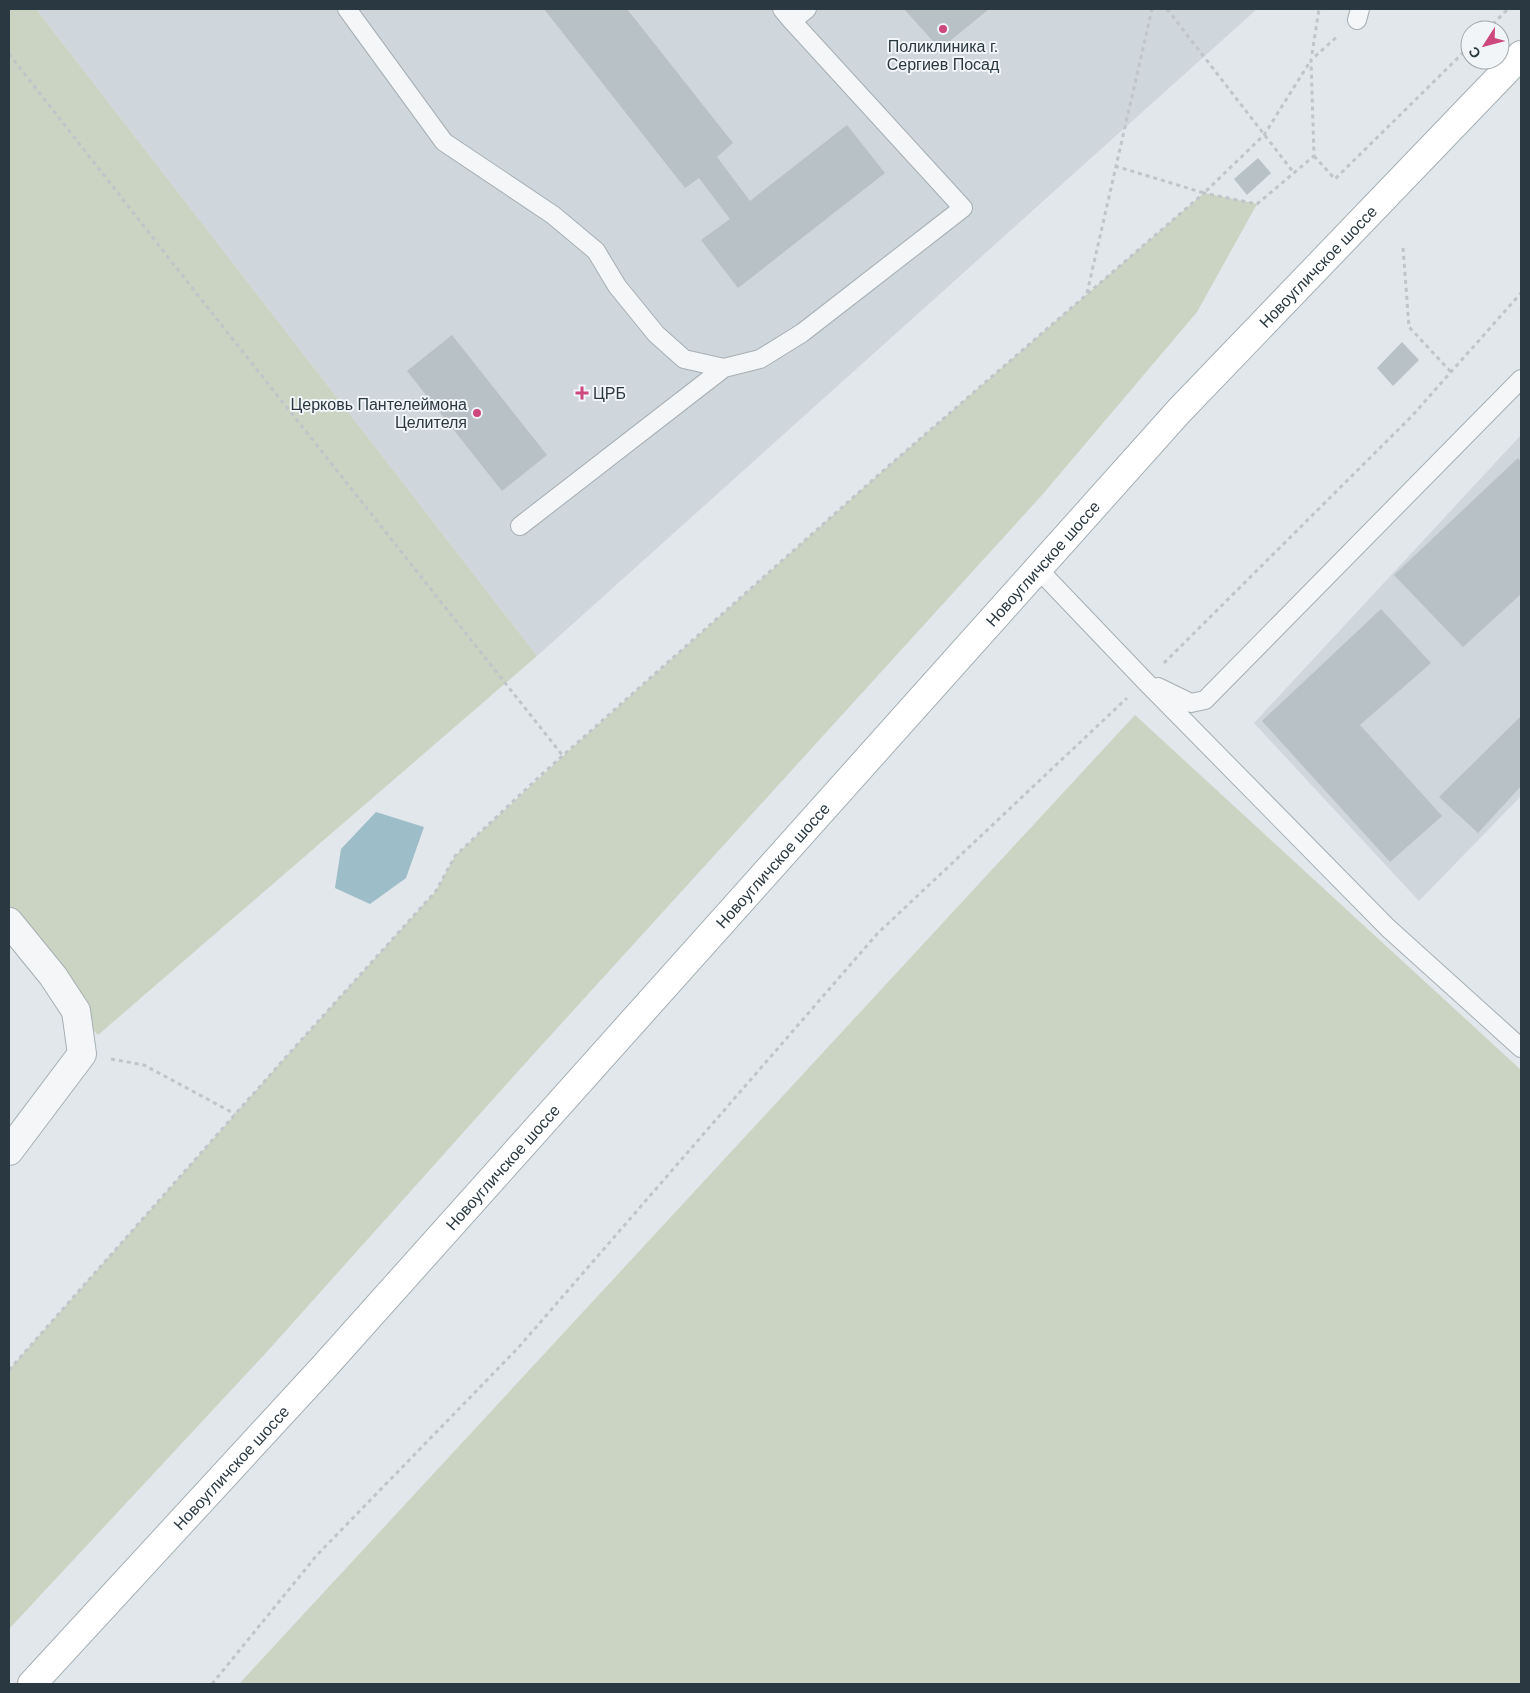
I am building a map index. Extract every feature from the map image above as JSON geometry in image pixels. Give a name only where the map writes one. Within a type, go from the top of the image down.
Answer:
[{"type":"main road","name":"Новоугличское шоссе","points":[[32,1684],[323,1368],[1186,404],[1517,67]]},
{"type":"street","points":[[9,922],[53,976],[76,1011],[82,1054],[9,1151]]},
{"type":"lane","points":[[347,9],[444,142],[553,215],[596,251],[617,286],[656,334],[684,359],[724,368]]},
{"type":"lane","points":[[520,526],[724,368],[760,359],[802,332],[963,208],[787,15],[807,9]]},
{"type":"lane","points":[[1145,681],[1191,703],[1205,700],[1521,379]]},
{"type":"lane","points":[[1038,569],[1145,681],[1388,928],[1521,1048]]},
{"type":"path","points":[[1087,294],[1152,9]]},
{"type":"path","points":[[1167,9],[1294,173]]},
{"type":"path","points":[[1312,54],[1319,9]]},
{"type":"path","points":[[1497,20],[1508,9]]},
{"type":"path","points":[[9,1370],[235,1114],[436,891],[455,856],[563,756],[884,470],[1204,193],[1264,135],[1311,60],[1359,14]]},
{"type":"path","points":[[9,54],[563,756]]},
{"type":"path","points":[[1311,60],[1314,156],[1335,179],[1460,56]]},
{"type":"path","points":[[1115,166],[1204,193],[1257,204],[1314,156]]},
{"type":"path","points":[[1403,248],[1409,328],[1451,372]]},
{"type":"path","points":[[212,1684],[317,1555],[518,1348],[877,934],[1145,681],[1404,424],[1521,293]]},
{"type":"path","points":[[82,1054],[144,1065],[235,1114]]},
{"type":"shaded area","name":"ЦРБ","points":[[36,9],[1257,9],[537,656]]},
{"type":"shaded area","points":[[1521,435],[1521,796],[1419,901],[1254,723]]},
{"type":"green space","points":[[9,9],[36,9],[537,656],[98,1035],[76,1011],[9,922]]},
{"type":"green space","points":[[1204,193],[1257,204],[1197,312],[1042,495],[530,1058],[264,1355],[9,1629],[9,1370],[285,1058],[436,891],[455,856],[563,756],[884,470]]},
{"type":"green space","points":[[1135,715],[1521,1070],[1521,1684],[239,1684]]},
{"type":"water","points":[[376,812],[424,827],[406,878],[370,904],[335,888],[341,849]]},
{"type":"building","points":[[544,9],[627,9],[733,143],[717,157],[750,201],[847,125],[885,173],[738,288],[701,240],[730,219],[699,178],[685,188]]},
{"type":"building","name":"Поликлиника г. Сергиев Посад","points":[[904,9],[989,9],[940,49]]},
{"type":"building","points":[[1258,158],[1271,173],[1247,195],[1234,179]]},
{"type":"building","name":"Церковь Пантелеймона Целителя","points":[[452,335],[547,455],[502,491],[407,371]]},
{"type":"building","points":[[1402,342],[1419,360],[1393,386],[1377,368]]},
{"type":"building","points":[[1518,458],[1521,462],[1521,594],[1463,647],[1394,575]]},
{"type":"building","points":[[1381,609],[1431,663],[1360,725],[1442,816],[1390,862],[1262,721]]},
{"type":"building","points":[[1521,716],[1521,786],[1478,833],[1439,797]]},
{"type":"place","name":"Поликлиника г. Сергиев Посад","points":[[943,29]]},
{"type":"place","name":"ЦРБ","points":[[582,393]]},
{"type":"place","name":"Церковь Пантелеймона Целителя","points":[[477,413]]}]
